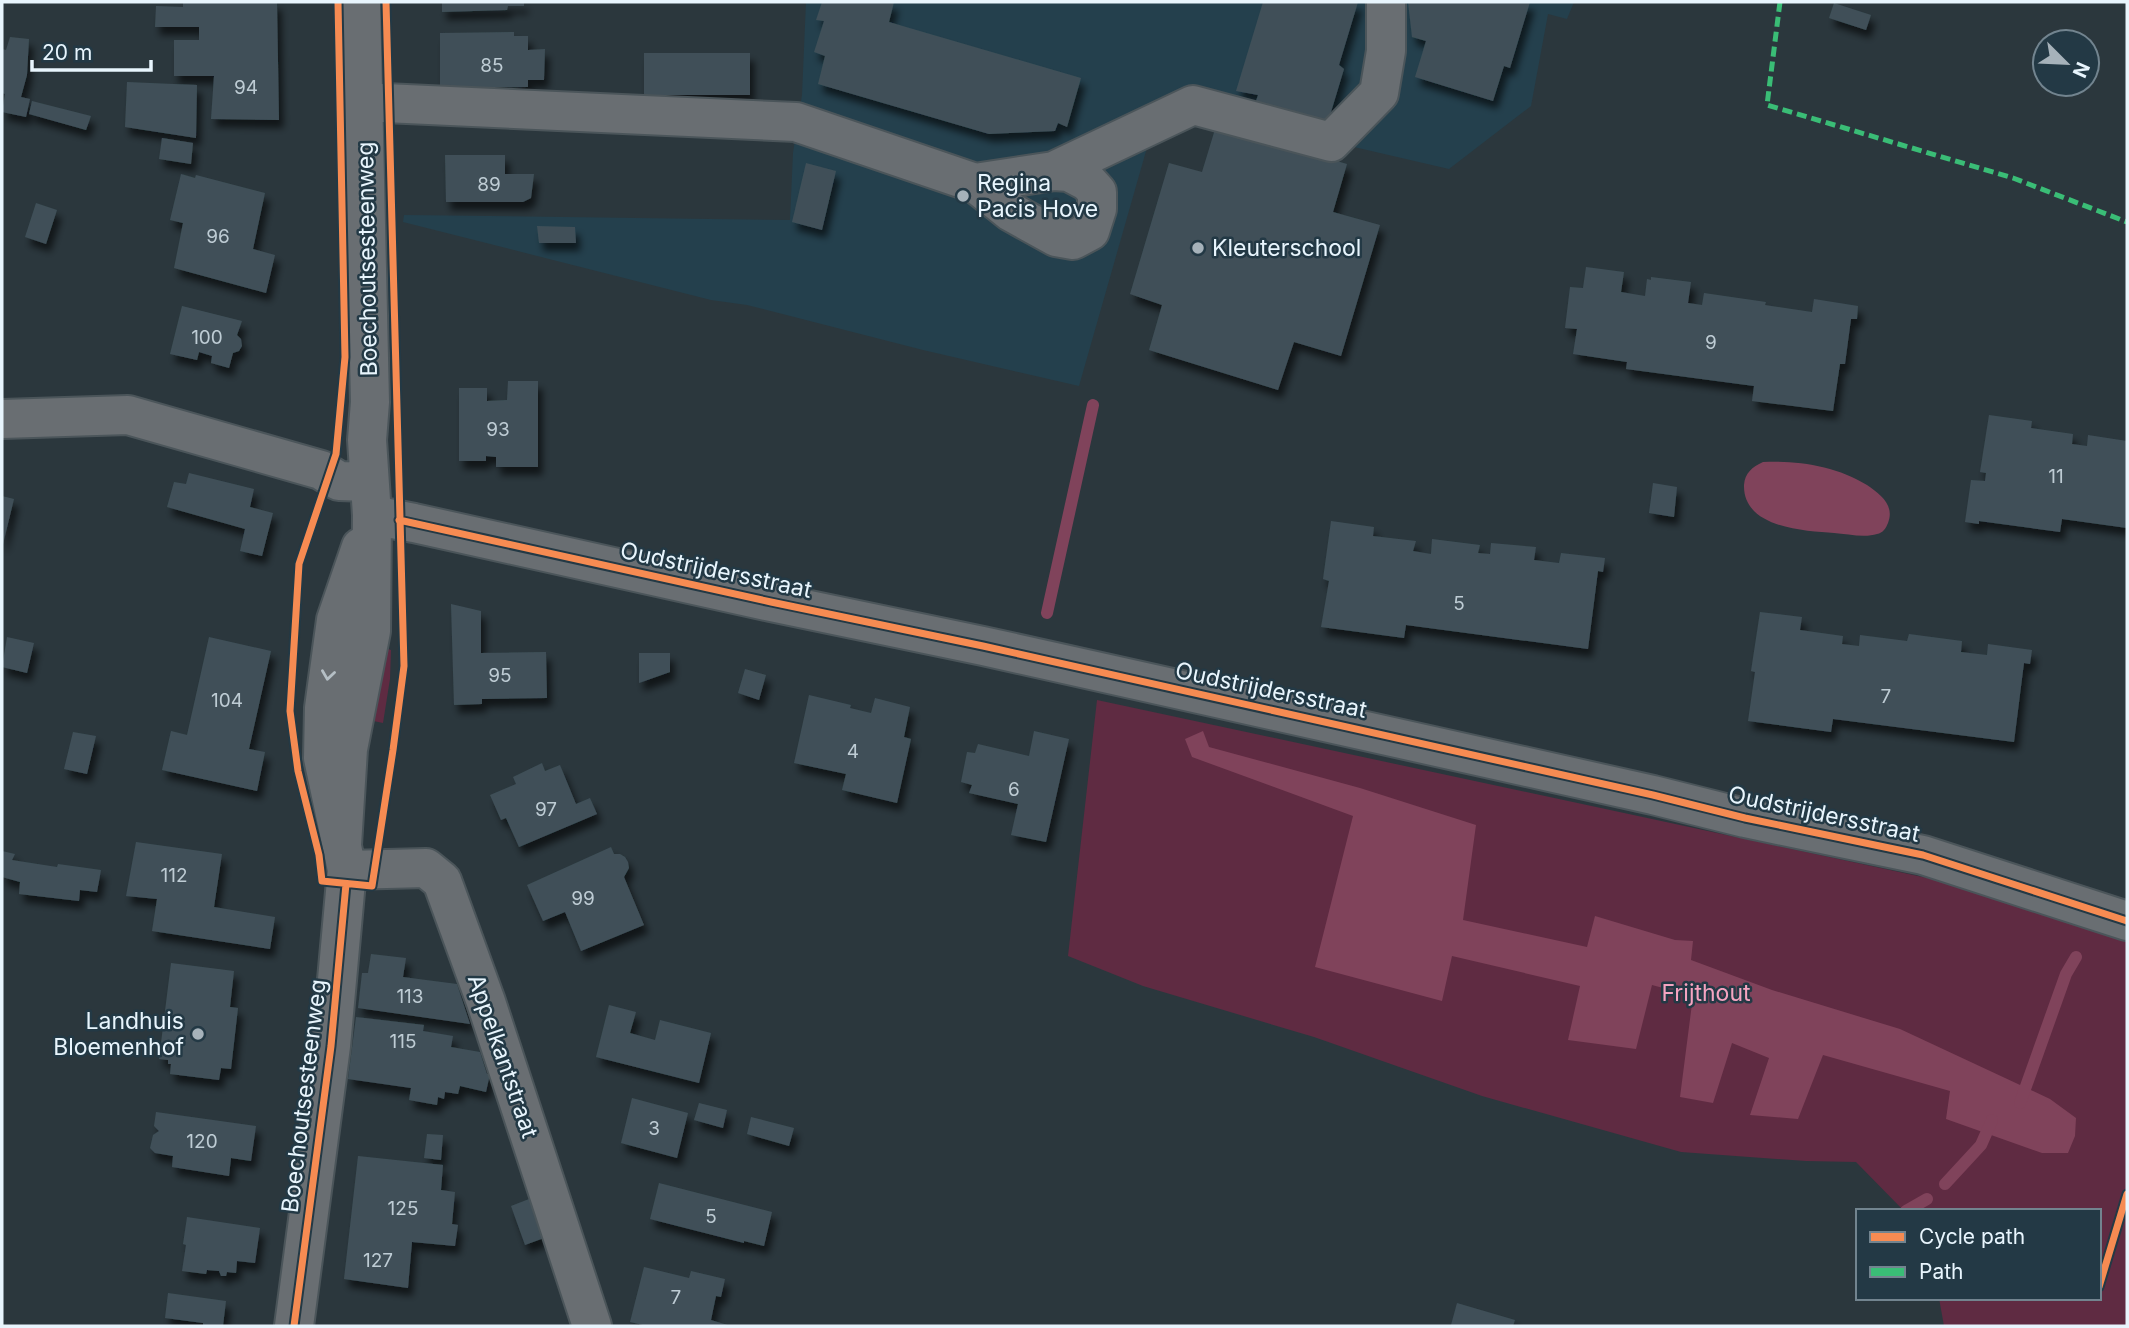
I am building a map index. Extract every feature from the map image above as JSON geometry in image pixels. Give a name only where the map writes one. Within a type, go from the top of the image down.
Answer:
[{"type":"street","name":"Boechoutsesteenweg","points":[[294,1326],[331,1046],[345,857],[323,758],[324,708],[354,626],[370,499],[361,2]]},
{"type":"street","points":[[1054,171],[1193,105],[1331,142],[1379,93],[1385,51],[1386,2]]},
{"type":"street","points":[[363,102],[796,122],[975,183],[1012,212],[1056,237],[1073,240],[1090,231],[1097,209],[1097,192],[1088,182],[1069,172],[1054,171],[975,183]]},
{"type":"street","name":"Oudstrijdersstraat","points":[[2,419],[128,415],[321,470],[414,523],[983,646],[1653,795],[1745,818],[1923,855],[2127,921]]},
{"type":"street","name":"Appelkantstraat","points":[[345,857],[426,868],[442,881],[490,1015],[592,1326]]},
{"type":"shaded area","name":"Regina Pacis Hove","points":[[806,2],[1574,2],[1567,19],[1548,14],[1531,106],[1449,169],[1160,102],[1079,386],[747,305],[711,300],[403,222],[404,215],[790,220],[793,153],[802,95]]},
{"type":"shaded area","points":[[1763,462],[1816,466],[1855,478],[1872,488],[1888,505],[1890,517],[1886,527],[1879,533],[1867,536],[1807,531],[1764,519],[1753,510],[1746,499],[1744,485],[1750,471]]},
{"type":"shaded area","points":[[1203,731],[1209,747],[1360,788],[1476,825],[1463,920],[1587,947],[1595,916],[1675,940],[1693,941],[1691,960],[1772,990],[1900,1029],[2050,1099],[2076,1118],[2075,1136],[2068,1153],[2042,1153],[1946,1119],[1950,1091],[1823,1055],[1798,1119],[1750,1115],[1769,1058],[1732,1043],[1713,1103],[1680,1097],[1693,996],[1652,985],[1636,1049],[1568,1040],[1580,986],[1452,956],[1442,1001],[1315,967],[1353,816],[1192,757],[1185,739]]},
{"type":"green space","points":[[379,646],[391,650],[390,679],[383,723],[364,719]]},
{"type":"green space","name":"Frijthout","points":[[1097,700],[1974,888],[2127,942],[2127,1326],[1944,1326],[1939,1300],[2101,1300],[2101,1209],[1902,1209],[1856,1162],[1681,1152],[1482,1096],[1314,1037],[1143,986],[1068,956]]},
{"type":"building","points":[[183,2],[277,2],[279,120],[211,119],[214,76],[174,76],[174,40],[199,40],[199,27],[155,27],[156,6],[183,7]]},
{"type":"building","points":[[442,2],[524,2],[524,6],[508,6],[507,10],[442,12]]},
{"type":"building","points":[[822,2],[894,2],[889,22],[1081,78],[1067,127],[1058,123],[1055,131],[989,134],[818,84],[825,56],[814,52],[824,21],[816,20]]},
{"type":"building","points":[[1263,2],[1358,2],[1339,65],[1344,69],[1328,122],[1256,101],[1258,95],[1236,91]]},
{"type":"building","points":[[1408,2],[1530,2],[1510,68],[1504,66],[1493,101],[1415,77],[1426,41],[1412,37]]},
{"type":"building","points":[[1834,3],[1871,15],[1866,30],[1829,18]]},
{"type":"building","points":[[514,32],[514,36],[528,36],[528,50],[545,49],[544,80],[528,80],[528,87],[440,88],[440,33]]},
{"type":"building","points":[[10,37],[29,39],[27,75],[21,97],[30,99],[26,117],[2,112],[5,94],[2,93],[2,49],[6,50]]},
{"type":"building","points":[[644,53],[750,53],[750,95],[644,95]]},
{"type":"building","points":[[127,82],[197,85],[196,138],[125,127]]},
{"type":"building","points":[[32,101],[91,116],[86,130],[29,114]]},
{"type":"building","points":[[1216,126],[1347,164],[1333,212],[1380,225],[1341,356],[1294,342],[1278,390],[1149,350],[1162,305],[1130,294],[1169,163],[1202,172]]},
{"type":"building","points":[[162,138],[193,143],[191,164],[159,159]]},
{"type":"building","points":[[445,155],[505,155],[505,174],[534,174],[531,198],[523,202],[446,202]]},
{"type":"building","points":[[806,163],[836,171],[822,230],[792,222]]},
{"type":"building","points":[[181,174],[195,178],[196,175],[265,193],[253,249],[275,255],[266,293],[174,268],[183,223],[170,220]]},
{"type":"building","points":[[36,203],[57,210],[46,244],[25,237]]},
{"type":"building","points":[[537,226],[575,227],[576,243],[539,243]]},
{"type":"building","points":[[1586,267],[1624,272],[1621,292],[1645,296],[1647,279],[1651,280],[1651,277],[1691,282],[1688,303],[1702,305],[1704,293],[1812,312],[1814,299],[1858,306],[1857,319],[1851,319],[1845,364],[1840,364],[1833,411],[1752,401],[1754,386],[1626,369],[1627,362],[1573,354],[1577,329],[1565,328],[1570,287],[1583,288]]},
{"type":"building","points":[[182,306],[242,321],[237,335],[242,346],[239,351],[233,353],[229,368],[211,363],[212,356],[199,352],[197,360],[170,354]]},
{"type":"building","points":[[508,381],[538,381],[538,467],[496,467],[496,457],[486,456],[486,461],[459,461],[459,388],[487,388],[487,401],[507,400]]},
{"type":"building","points":[[1989,415],[2032,421],[2031,428],[2073,434],[2072,444],[2087,446],[2088,435],[2127,441],[2127,528],[2062,519],[2060,532],[1979,521],[1979,524],[1965,522],[1971,480],[1985,481],[1986,473],[1980,472]]},
{"type":"building","points":[[189,473],[254,489],[250,507],[273,513],[262,556],[240,551],[245,529],[167,507],[174,482],[186,484]]},
{"type":"building","points":[[1653,483],[1677,487],[1674,517],[1649,513]]},
{"type":"building","points":[[2,496],[14,499],[3,544],[2,544]]},
{"type":"building","points":[[1331,521],[1374,527],[1373,536],[1416,541],[1413,551],[1431,554],[1432,539],[1480,545],[1478,553],[1490,554],[1491,543],[1536,547],[1534,560],[1559,563],[1561,553],[1605,558],[1603,572],[1598,571],[1588,649],[1406,625],[1404,638],[1321,627],[1329,581],[1323,579]]},
{"type":"building","points":[[451,604],[481,611],[481,653],[546,652],[547,698],[482,699],[482,704],[454,705]]},
{"type":"building","points":[[1760,612],[1802,617],[1800,630],[1843,636],[1842,644],[1859,646],[1860,635],[1907,641],[1909,634],[1962,641],[1961,652],[1987,655],[1988,644],[2032,650],[2030,664],[2024,663],[2014,742],[1833,719],[1831,732],[1748,721],[1755,672],[1751,671]]},
{"type":"building","points":[[7,637],[34,643],[27,673],[2,667]]},
{"type":"building","points":[[209,637],[271,651],[249,749],[265,752],[257,791],[162,770],[171,731],[187,735]]},
{"type":"building","points":[[639,653],[670,653],[670,672],[639,683]]},
{"type":"building","points":[[745,669],[766,675],[759,700],[738,693]]},
{"type":"building","points":[[809,695],[851,705],[850,708],[871,713],[875,698],[910,707],[904,737],[911,739],[897,803],[842,790],[846,774],[794,763]]},
{"type":"building","points":[[1034,731],[1069,739],[1046,842],[1011,835],[1018,804],[969,793],[972,785],[961,782],[967,752],[975,753],[978,744],[1029,756]]},
{"type":"building","points":[[73,732],[96,736],[87,774],[64,769]]},
{"type":"building","points":[[542,763],[545,771],[560,765],[576,804],[590,798],[597,814],[519,847],[506,818],[501,820],[490,795],[516,784],[513,777]]},
{"type":"building","points":[[136,842],[222,854],[214,907],[275,917],[270,949],[152,931],[157,899],[126,896]]},
{"type":"building","points":[[611,847],[614,854],[620,854],[628,862],[629,868],[624,877],[644,925],[581,951],[565,912],[543,921],[527,885]]},
{"type":"building","points":[[2,851],[15,854],[12,860],[101,870],[97,892],[80,890],[79,901],[19,894],[20,882],[2,877]]},
{"type":"building","points":[[371,954],[406,958],[403,977],[457,984],[470,1024],[358,1008],[362,973],[368,973]]},
{"type":"building","name":"Landhuis Bloemenhof","points":[[171,963],[234,971],[230,1007],[238,1008],[231,1069],[221,1068],[219,1080],[170,1074],[171,1064],[168,1064],[168,1060],[159,1059]]},
{"type":"building","points":[[609,1005],[636,1012],[630,1033],[655,1040],[660,1020],[711,1033],[699,1083],[596,1057]]},
{"type":"building","points":[[356,1017],[424,1025],[423,1031],[453,1036],[451,1047],[480,1052],[487,1074],[490,1074],[486,1092],[460,1086],[458,1094],[445,1092],[444,1099],[438,1097],[437,1105],[409,1100],[411,1088],[348,1079]]},
{"type":"building","points":[[632,1098],[688,1113],[677,1158],[621,1143]]},
{"type":"building","points":[[699,1103],[727,1110],[723,1128],[694,1120]]},
{"type":"building","points":[[156,1112],[256,1126],[251,1161],[231,1158],[229,1176],[172,1167],[173,1156],[155,1153],[150,1148],[153,1135],[159,1131],[154,1126]]},
{"type":"building","points":[[751,1117],[794,1128],[789,1146],[747,1134]]},
{"type":"building","points":[[427,1134],[443,1135],[441,1160],[424,1158]]},
{"type":"building","points":[[358,1156],[443,1165],[441,1190],[455,1192],[452,1224],[458,1225],[455,1246],[412,1242],[408,1288],[344,1279]]},
{"type":"building","points":[[659,1183],[772,1212],[764,1246],[650,1219]]},
{"type":"building","points":[[529,1199],[544,1238],[525,1245],[511,1206]]},
{"type":"building","points":[[187,1217],[260,1228],[255,1263],[237,1261],[236,1273],[227,1272],[226,1276],[221,1276],[219,1271],[207,1270],[206,1274],[182,1271]]},
{"type":"building","points":[[644,1267],[689,1278],[691,1271],[725,1279],[721,1297],[716,1296],[711,1320],[731,1326],[647,1326],[630,1322]]},
{"type":"building","points":[[168,1293],[226,1301],[223,1326],[203,1326],[203,1323],[165,1318]]},
{"type":"building","points":[[1457,1303],[1515,1320],[1513,1326],[1451,1325]]},
{"type":"waterway","points":[[1047,613],[1093,405]]},
{"type":"waterway","points":[[2020,1103],[2066,974],[2076,957]]},
{"type":"waterway","points":[[1945,1184],[1981,1145],[1992,1120]]},
{"type":"waterway","points":[[1910,1209],[1927,1199]]},
{"type":"marked path","points":[[1780,2],[1767,105],[2013,178],[2127,222]]},
{"type":"cycle path","points":[[338,2],[345,357],[336,454],[299,564],[290,711],[298,771],[319,855],[322,881],[372,886],[404,666],[386,2]]},
{"type":"cycle path","points":[[399,520],[983,646],[1653,795],[1745,818],[1923,855],[2127,921]]},
{"type":"cycle path","points":[[294,1326],[331,1046],[346,884]]},
{"type":"cycle path","points":[[2101,1280],[2127,1194]]},
{"type":"place","name":"Regina Pacis Hove","points":[[963,196]]},
{"type":"place","name":"Kleuterschool","points":[[1198,248]]},
{"type":"place","name":"Landhuis Bloemenhof","points":[[198,1034]]}]
